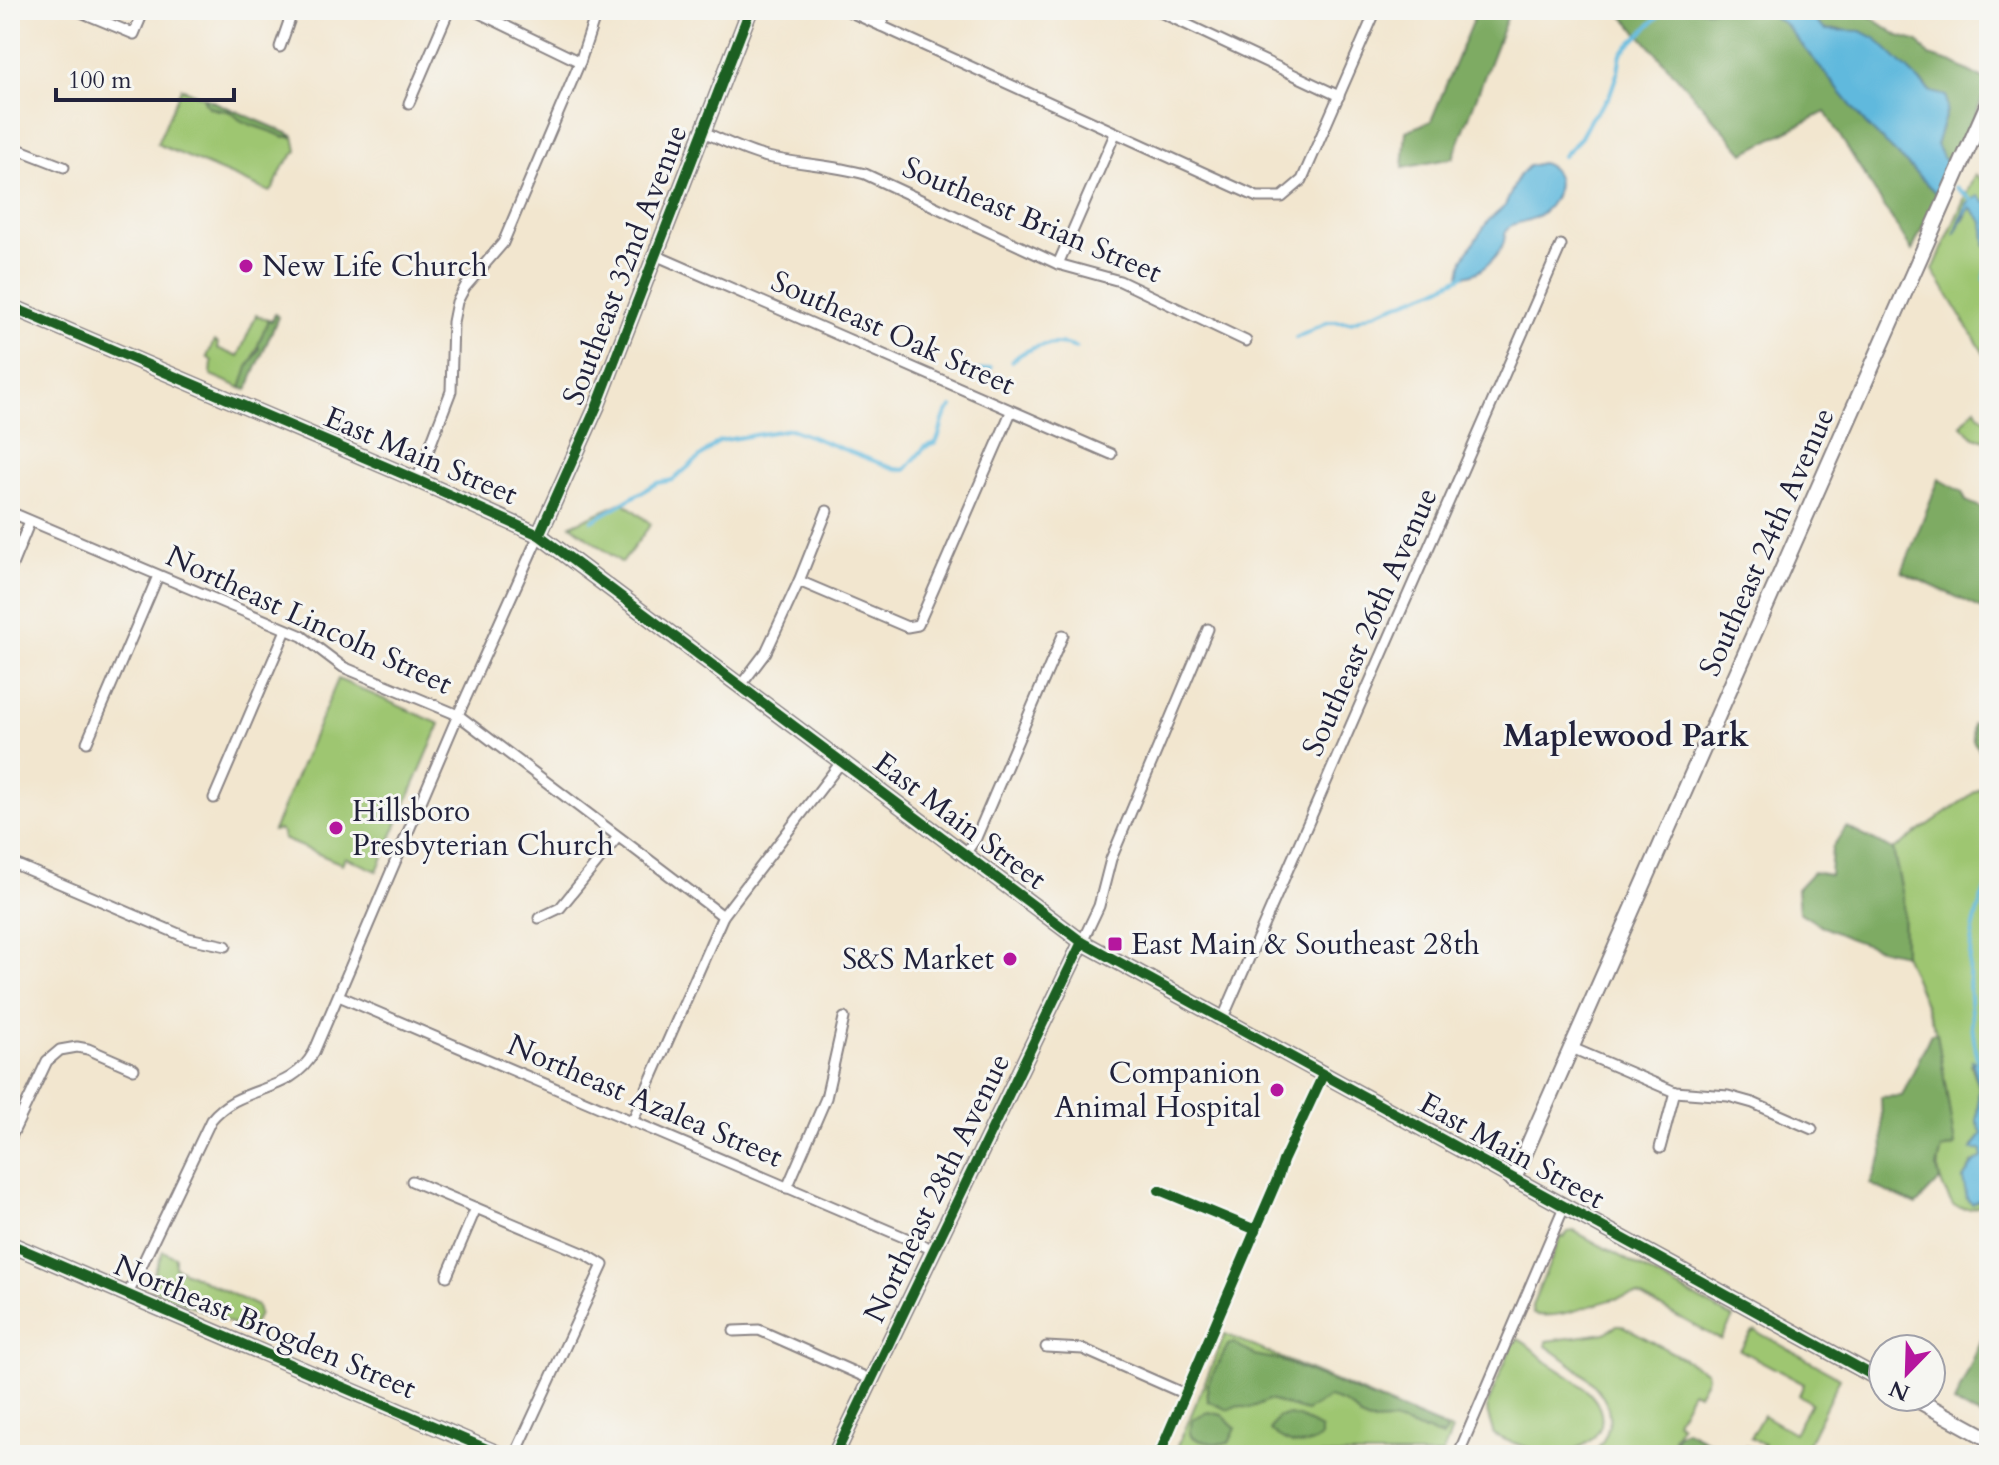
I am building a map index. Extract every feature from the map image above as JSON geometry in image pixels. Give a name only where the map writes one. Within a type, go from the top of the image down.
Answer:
[{"type":"main road","name":"Southeast 32nd Avenue","points":[[539,535],[597,406],[750,10]]},
{"type":"main road","name":"Southeast 24th Avenue","points":[[1513,1180],[1989,101]]},
{"type":"main road","name":"East Main Street","points":[[10,306],[539,535],[1082,942],[1867,1372]]},
{"type":"main road","name":"Northeast 28th Avenue","points":[[835,1455],[1082,942]]},
{"type":"main road","name":"Northeast Brogden Street","points":[[10,1244],[501,1455]]},
{"type":"main road","points":[[1941,1413],[1989,1439]]},
{"type":"street","points":[[76,10],[134,34],[144,10]]},
{"type":"street","points":[[280,47],[293,10]]},
{"type":"street","points":[[409,103],[449,10]]},
{"type":"street","points":[[473,10],[580,62]]},
{"type":"street","points":[[417,480],[451,391],[457,302],[465,287],[503,243],[580,62],[597,10]]},
{"type":"street","points":[[846,10],[1257,197],[1282,197],[1302,180],[1376,10]]},
{"type":"street","points":[[881,26],[887,10]]},
{"type":"street","points":[[1156,10],[1339,96]]},
{"type":"street","name":"Southeast Brian Street","points":[[703,132],[762,156],[865,174],[1058,264],[1120,281],[1246,341]]},
{"type":"street","points":[[1058,264],[1115,134]]},
{"type":"street","points":[[10,146],[64,167]]},
{"type":"street","name":"Southeast 26th Avenue","points":[[1222,1020],[1561,245]]},
{"type":"street","name":"Southeast Oak Street","points":[[655,255],[1111,454]]},
{"type":"street","points":[[799,581],[907,627],[918,625],[1011,412]]},
{"type":"street","points":[[741,685],[766,652],[827,511]]},
{"type":"street","name":"Northeast Lincoln Street","points":[[10,512],[302,636],[343,667],[458,715],[723,916]]},
{"type":"street","points":[[10,570],[30,521]]},
{"type":"street","points":[[128,1294],[211,1120],[230,1101],[285,1082],[300,1072],[314,1052],[458,715],[539,535]]},
{"type":"street","points":[[87,742],[158,576]]},
{"type":"street","points":[[1082,942],[1099,906],[1111,859],[1208,629]]},
{"type":"street","points":[[214,798],[286,630]]},
{"type":"street","points":[[965,854],[976,838],[1063,635]]},
{"type":"street","points":[[632,1122],[723,916],[842,761]]},
{"type":"street","points":[[539,918],[560,908],[617,838]]},
{"type":"street","points":[[10,862],[188,938],[226,946]]},
{"type":"street","name":"Northeast Azalea Street","points":[[339,996],[934,1250]]},
{"type":"street","points":[[787,1188],[826,1098],[844,1018]]},
{"type":"street","points":[[1572,1048],[1675,1092],[1728,1096],[1753,1103],[1812,1129]]},
{"type":"street","points":[[10,1139],[47,1061],[60,1050],[88,1049],[134,1069]]},
{"type":"street","points":[[1159,1455],[1283,1161],[1323,1075]]},
{"type":"street","points":[[1660,1148],[1675,1092]]},
{"type":"street","points":[[412,1181],[585,1254],[603,1265],[515,1455]]},
{"type":"street","points":[[1159,1190],[1256,1230]]},
{"type":"street","points":[[1458,1455],[1564,1207]]},
{"type":"street","points":[[447,1276],[476,1208]]},
{"type":"street","points":[[734,1331],[759,1330],[872,1380]]},
{"type":"street","points":[[1046,1347],[1083,1349],[1185,1394]]},
{"type":"green space","points":[[1477,10],[1510,10],[1453,158],[1403,168],[1406,131],[1431,121]]},
{"type":"green space","points":[[1618,10],[1762,10],[1785,24],[1866,124],[1937,194],[1912,251],[1825,112],[1744,153]]},
{"type":"green space","points":[[1802,10],[1860,10],[1899,36],[1919,42],[1929,56],[1953,63],[1989,82],[1957,160],[1943,160],[1936,145],[1947,110],[1924,84],[1841,29],[1825,30]]},
{"type":"green space","points":[[181,88],[203,97],[212,108],[230,112],[255,126],[291,138],[294,136],[297,151],[284,165],[270,192],[157,144]]},
{"type":"green space","points":[[203,97],[294,136],[283,137],[245,123],[229,111],[210,107]]},
{"type":"green space","points":[[1975,174],[1989,187],[1989,206],[1979,196],[1967,203],[1964,220],[1970,207],[1983,222],[1986,247],[1989,249],[1989,362],[1933,270]]},
{"type":"green space","points":[[275,314],[278,317],[247,390],[241,388],[268,320],[272,321]]},
{"type":"green space","points":[[256,315],[268,320],[241,388],[211,375],[212,361],[207,357],[214,341],[218,343],[217,348],[238,357]]},
{"type":"green space","points":[[1976,407],[1989,423],[1986,440],[1974,437],[1961,425]]},
{"type":"green space","points":[[1939,479],[1962,492],[1966,501],[1989,515],[1989,612],[1902,572]]},
{"type":"green space","points":[[623,502],[651,524],[622,563],[571,525]]},
{"type":"green space","points":[[338,679],[440,724],[377,871],[345,857],[342,864],[283,839],[283,833],[279,830],[273,831]]},
{"type":"green space","points":[[1989,719],[1989,762],[1973,741],[1972,724]]},
{"type":"green space","points":[[1989,782],[1989,962],[1985,979],[1985,1033],[1989,1065],[1977,1061],[1971,1065],[1979,1086],[1977,1121],[1982,1134],[1973,1147],[1982,1150],[1982,1157],[1972,1164],[1963,1179],[1985,1196],[1989,1185],[1989,1199],[1968,1209],[1953,1206],[1940,1179],[1942,1149],[1955,1146],[1937,1033],[1904,954],[1903,896],[1893,850]]},
{"type":"green space","points":[[1846,827],[1893,850],[1903,896],[1904,954],[1849,938],[1799,912],[1797,889],[1813,872],[1830,875],[1832,848]]},
{"type":"green space","points":[[1931,1033],[1937,1033],[1955,1146],[1942,1149],[1937,1168],[1940,1180],[1916,1205],[1870,1184],[1883,1154],[1881,1097],[1902,1096]]},
{"type":"green space","points":[[1574,1231],[1733,1318],[1721,1340],[1638,1295],[1558,1315],[1533,1314],[1532,1306],[1561,1236]]},
{"type":"green space","points":[[163,1251],[175,1257],[175,1267],[257,1306],[259,1314],[250,1332],[151,1288],[150,1282]]},
{"type":"green space","points":[[1989,1323],[1989,1421],[1954,1403]]},
{"type":"green space","points":[[1617,1325],[1706,1371],[1707,1378],[1698,1394],[1692,1391],[1676,1421],[1681,1425],[1673,1438],[1676,1447],[1690,1455],[1591,1455],[1604,1438],[1609,1422],[1608,1407],[1589,1380],[1546,1346],[1547,1341],[1605,1333]]},
{"type":"green space","points":[[1756,1331],[1840,1378],[1802,1455],[1741,1455],[1746,1446],[1760,1452],[1764,1444],[1750,1438],[1763,1415],[1794,1433],[1811,1403],[1799,1395],[1804,1384],[1740,1350],[1751,1333]]},
{"type":"green space","points":[[1225,1334],[1452,1431],[1442,1455],[1174,1455]]},
{"type":"green space","points":[[1518,1339],[1595,1400],[1602,1421],[1590,1441],[1578,1448],[1551,1451],[1494,1435],[1486,1408],[1512,1345]]},
{"type":"green space","points":[[1234,1343],[1254,1355],[1280,1360],[1445,1428],[1447,1432],[1443,1437],[1393,1421],[1369,1422],[1347,1405],[1328,1398],[1306,1411],[1269,1400],[1250,1408],[1236,1406],[1228,1410],[1208,1401],[1207,1385],[1228,1345]]},
{"type":"green space","points":[[1208,1412],[1222,1415],[1236,1428],[1229,1443],[1203,1442],[1190,1434],[1192,1419]]},
{"type":"green space","points":[[1278,1417],[1299,1417],[1321,1429],[1321,1437],[1301,1445],[1282,1439],[1270,1430]]},
{"type":"green space","points":[[1686,1430],[1716,1445],[1714,1455],[1691,1454],[1677,1446],[1675,1439],[1678,1433]]},
{"type":"water","points":[[1762,10],[1802,10],[1825,30],[1861,31],[1875,38],[1931,92],[1946,96],[1947,110],[1936,145],[1943,159],[1957,160],[1937,194],[1866,124],[1785,24]]},
{"type":"water","points":[[1541,163],[1549,167],[1557,178],[1556,192],[1549,206],[1534,218],[1509,227],[1500,250],[1485,267],[1472,274],[1460,275],[1463,259],[1488,221],[1505,206],[1519,175],[1529,166]]},
{"type":"water","points":[[1979,196],[1989,206],[1989,249],[1986,247],[1983,222],[1970,207],[1954,235],[1967,203]]},
{"type":"water","points":[[1972,1061],[1989,1065],[1989,1185],[1985,1196],[1972,1204],[1967,1199],[1963,1179],[1982,1157],[1982,1150],[1972,1150],[1982,1134],[1977,1121],[1979,1087]]},
{"type":"waterway","points":[[1563,156],[1581,137],[1591,118],[1609,97],[1621,53],[1665,10]]},
{"type":"waterway","points":[[1956,187],[1974,202]]},
{"type":"waterway","points":[[1989,260],[1985,279],[1989,285]]},
{"type":"waterway","points":[[1296,338],[1328,322],[1351,322],[1437,289],[1464,275]]},
{"type":"waterway","points":[[1012,361],[1026,351],[1051,344],[1076,348]]},
{"type":"waterway","points":[[971,373],[991,368]]},
{"type":"waterway","points":[[592,521],[657,483],[673,480],[719,441],[791,429],[895,469],[905,470],[925,447],[936,443],[945,415],[952,407]]},
{"type":"waterway","points":[[1978,1066],[1969,972],[1974,926],[1989,882]]},
{"type":"cycle path","points":[[539,535],[597,406],[750,10]]},
{"type":"cycle path","points":[[10,306],[539,535],[1082,942],[1867,1372]]},
{"type":"cycle path","points":[[835,1455],[1082,942]]},
{"type":"cycle path","points":[[1159,1455],[1283,1161],[1323,1075]]},
{"type":"cycle path","points":[[1159,1190],[1256,1230]]},
{"type":"cycle path","points":[[10,1244],[501,1455]]},
{"type":"place","name":"New Life Church","points":[[246,266]]},
{"type":"place","name":"Hillsboro Presbyterian Church","points":[[336,828]]},
{"type":"place","name":"East Main & Southeast 28th","points":[[1115,944]]},
{"type":"place","name":"S&S Market","points":[[1010,959]]},
{"type":"place","name":"Companion Animal Hospital","points":[[1277,1090]]},
{"type":"district","name":"Maplewood Park","points":[[1626,736]]}]
